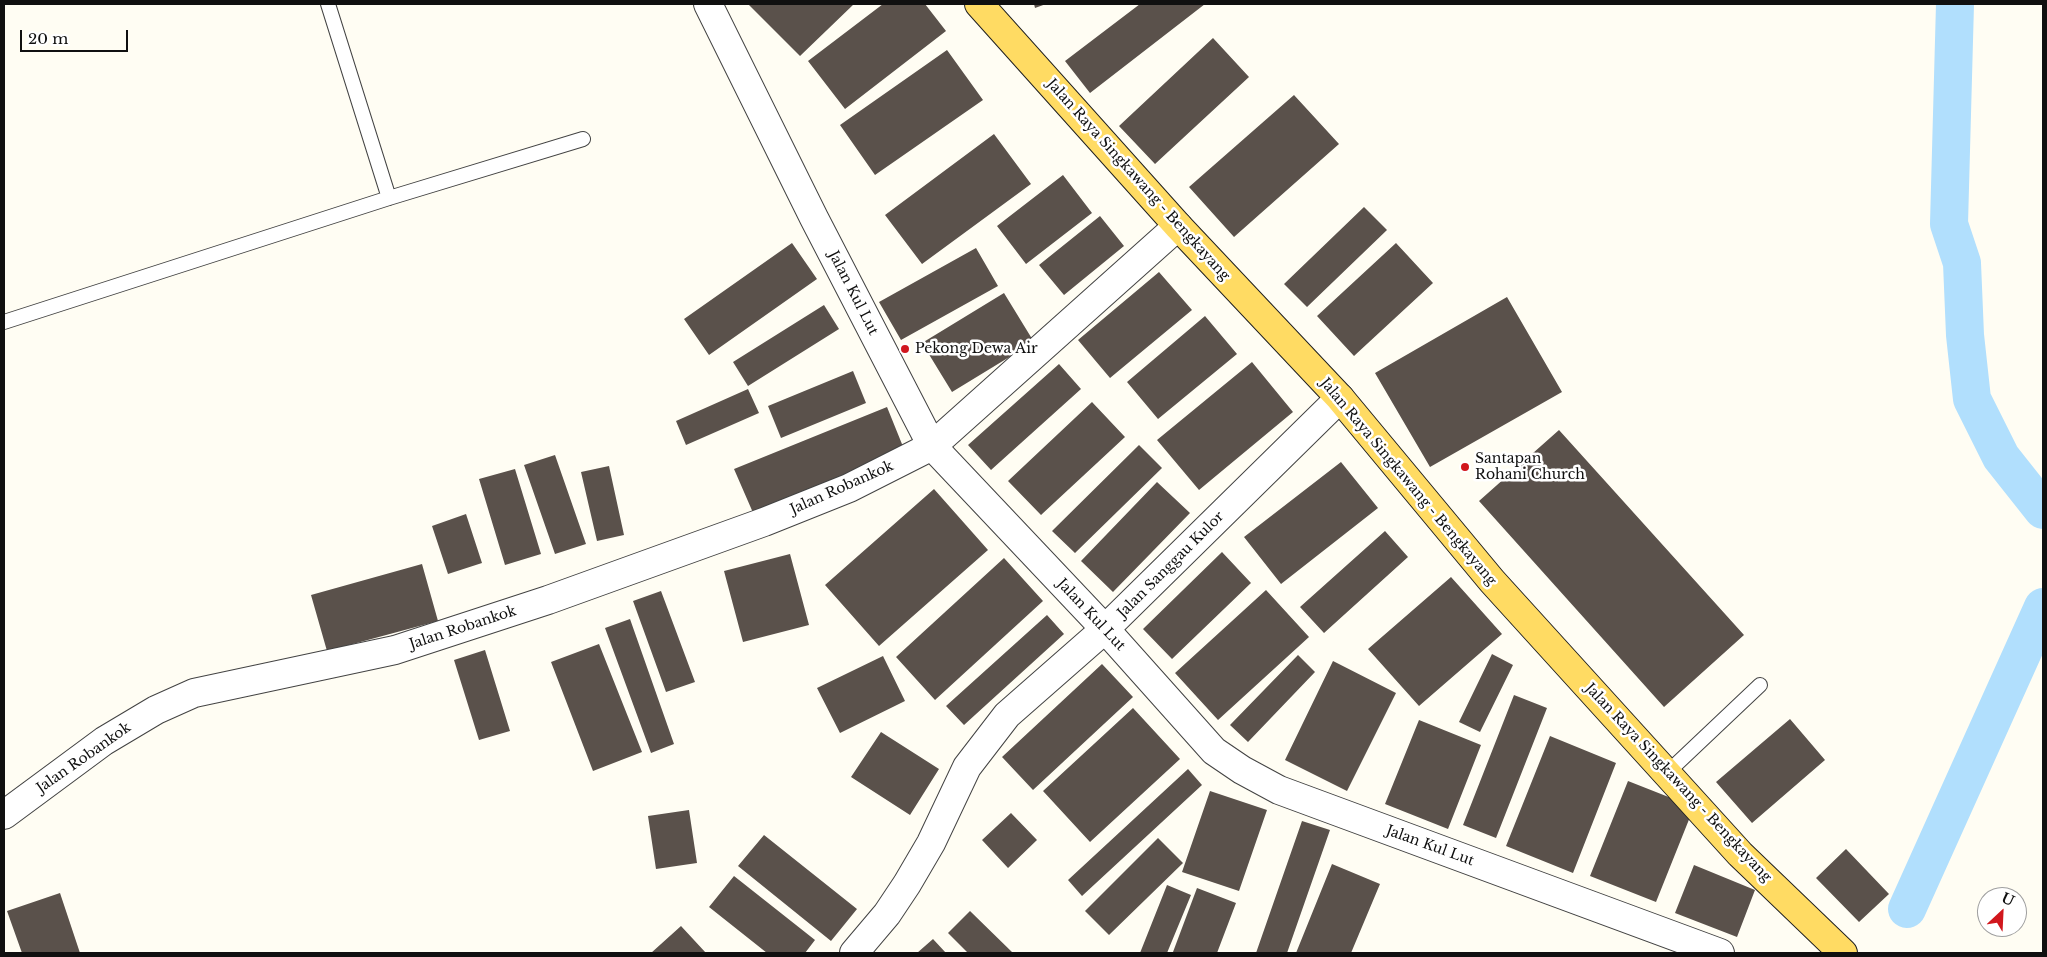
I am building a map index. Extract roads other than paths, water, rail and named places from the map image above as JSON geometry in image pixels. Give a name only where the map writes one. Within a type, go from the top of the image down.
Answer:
[{"type":"main road","name":"Jalan Raya Singkawang - Bengkayang","points":[[979,4],[1178,226],[1340,398],[1492,582],[1740,854],[1843,953]]},
{"type":"street","name":"Jalan Kul Lut","points":[[708,4],[810,209],[932,446],[1105,629],[1214,751],[1242,770],[1271,786],[1720,953]]},
{"type":"street","name":"Jalan Robankok","points":[[4,815],[104,741],[156,710],[194,693],[395,650],[494,618],[764,522],[850,488],[932,446],[1178,226]]},
{"type":"street","name":"Jalan Sanggau Kulor","points":[[854,953],[887,914],[907,884],[931,843],[967,767],[1007,715],[1105,629],[1340,398]]},
{"type":"lane","points":[[328,4],[389,198]]},
{"type":"lane","points":[[4,322],[389,198],[583,139]]},
{"type":"lane","points":[[1667,773],[1760,685]]},
{"type":"waterway","points":[[1955,4],[1949,224],[1962,263],[1965,335],[1972,399],[2001,457],[2043,510]]},
{"type":"waterway","points":[[1907,909],[2043,607]]},
{"type":"place","name":"Pekong Dewa Air","points":[[905,349]]},
{"type":"place","name":"Santapan Rohani Church","points":[[1465,467]]}]
